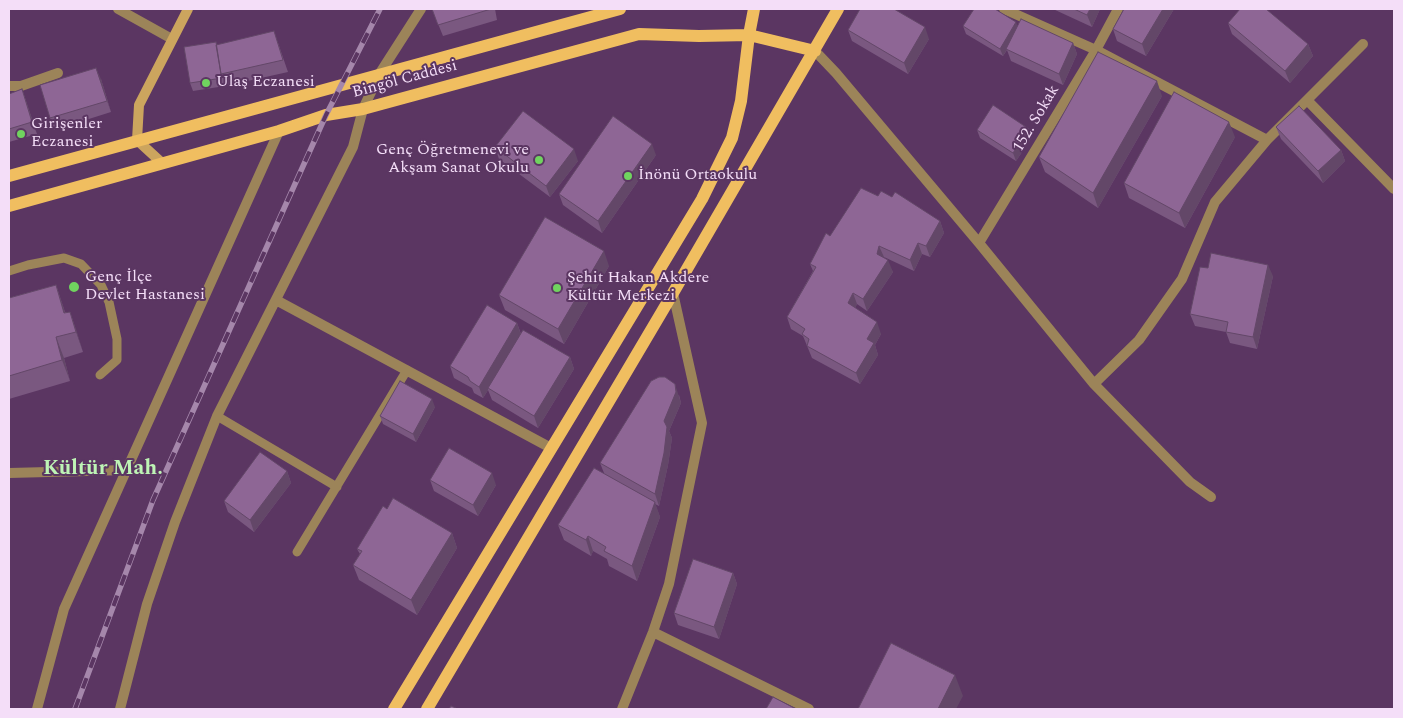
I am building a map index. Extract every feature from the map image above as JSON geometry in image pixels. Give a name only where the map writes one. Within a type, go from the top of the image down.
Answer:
[{"type":"main road","name":"Bingöl Caddesi","points":[[9,176],[380,73],[620,9]]},
{"type":"main road","points":[[394,709],[702,199],[732,138],[741,101],[754,9]]},
{"type":"main road","points":[[427,709],[673,293],[838,9]]},
{"type":"main road","name":"Bingöl Caddesi","points":[[9,206],[279,131],[326,115],[362,109],[639,34],[749,35],[815,51]]},
{"type":"street","points":[[118,9],[172,39]]},
{"type":"street","points":[[162,164],[137,140],[139,105],[188,9]]},
{"type":"street","points":[[120,709],[147,604],[174,522],[217,416],[353,148],[362,109],[380,73],[421,9]]},
{"type":"street","points":[[1004,9],[1096,50],[1267,140]]},
{"type":"street","name":"152. Sokak","points":[[978,243],[1096,50],[1118,9]]},
{"type":"street","points":[[1094,384],[1139,340],[1182,280],[1215,202],[1267,140],[1364,44]]},
{"type":"street","points":[[815,51],[836,73],[1094,384],[1190,482],[1211,498]]},
{"type":"street","points":[[9,86],[21,86],[58,73]]},
{"type":"street","points":[[1307,100],[1394,189]]},
{"type":"street","points":[[37,709],[64,609],[279,131]]},
{"type":"street","points":[[622,709],[653,632],[669,584],[702,422],[673,293]]},
{"type":"street","points":[[276,300],[551,448]]},
{"type":"street","points":[[9,473],[127,470]]},
{"type":"street","points":[[653,632],[809,709]]},
{"type":"lane","points":[[9,271],[64,258],[81,264],[101,285],[109,302],[117,339],[117,360],[100,375]]},
{"type":"lane","points":[[297,552],[407,370]]},
{"type":"lane","points":[[217,416],[336,487]]},
{"type":"building","points":[[432,9],[491,9],[438,25]]},
{"type":"building","points":[[860,9],[894,9],[925,27],[904,63],[848,30]]},
{"type":"building","points":[[974,9],[995,9],[1016,22],[1000,49],[963,26]]},
{"type":"building","points":[[1074,9],[1090,9],[1087,15]]},
{"type":"building","points":[[1124,9],[1163,9],[1142,44],[1113,29]]},
{"type":"building","points":[[1240,9],[1266,9],[1308,44],[1285,71],[1228,23]]},
{"type":"building","points":[[1021,19],[1073,43],[1059,74],[1006,49]]},
{"type":"building","points":[[274,31],[283,60],[221,74],[216,45]]},
{"type":"building","points":[[216,42],[222,78],[190,83],[184,47]]},
{"type":"building","points":[[1098,52],[1157,81],[1093,193],[1039,157]]},
{"type":"building","points":[[96,68],[107,101],[50,118],[40,85]]},
{"type":"building","points":[[22,89],[32,122],[9,129],[9,94]]},
{"type":"building","points":[[1174,92],[1229,122],[1179,213],[1124,183]]},
{"type":"building","points":[[993,105],[1029,129],[1013,153],[977,130]]},
{"type":"building","points":[[1299,106],[1341,150],[1318,171],[1276,127]]},
{"type":"building","name":"Genç Öğretmenevi ve Akşam Sanat Okulu","points":[[523,111],[574,149],[546,186],[495,147]]},
{"type":"building","points":[[613,116],[652,144],[598,221],[559,194]]},
{"type":"building","points":[[861,188],[878,196],[881,191],[892,197],[895,192],[940,221],[926,246],[918,243],[910,260],[879,246],[877,254],[888,260],[863,299],[853,293],[848,303],[877,322],[867,339],[874,343],[856,373],[807,346],[809,339],[802,334],[805,329],[787,317],[816,267],[810,264],[826,233],[830,236]]},
{"type":"building","name":"Şehit Hakan Akdere Kültür Merkezi","points":[[545,217],[604,251],[558,329],[499,295]]},
{"type":"building","points":[[1211,253],[1268,265],[1253,337],[1226,332],[1228,322],[1190,314],[1200,267],[1208,268]]},
{"type":"building","points":[[56,285],[64,313],[70,312],[76,332],[56,337],[62,360],[9,376],[9,298]]},
{"type":"building","points":[[487,305],[517,323],[479,387],[470,381],[468,377],[450,366]]},
{"type":"building","points":[[523,330],[570,357],[534,416],[488,388]]},
{"type":"building","points":[[659,377],[665,377],[675,384],[676,392],[664,421],[667,427],[664,453],[655,494],[600,463],[651,381]]},
{"type":"building","points":[[400,381],[432,399],[413,434],[380,416]]},
{"type":"building","points":[[449,448],[492,473],[473,505],[430,480]]},
{"type":"building","points":[[260,452],[287,471],[250,520],[224,501]]},
{"type":"building","points":[[594,468],[655,502],[632,566],[604,551],[606,547],[588,536],[586,540],[558,525]]},
{"type":"building","points":[[393,498],[452,533],[411,600],[353,565],[362,551],[357,549],[383,506],[387,509]]},
{"type":"building","points":[[693,559],[733,573],[714,627],[674,613]]},
{"type":"building","points":[[891,643],[955,675],[938,709],[858,709]]},
{"type":"building","points":[[773,697],[796,709],[766,709]]},
{"type":"railway","points":[[75,709],[153,500],[326,115],[380,9]]},
{"type":"place","name":"Ulaş Eczanesi","points":[[206,83]]},
{"type":"place","name":"Girişenler Eczanesi","points":[[21,134]]},
{"type":"place","name":"Genç Öğretmenevi ve Akşam Sanat Okulu","points":[[539,160]]},
{"type":"place","name":"İnönü Ortaokulu","points":[[628,176]]},
{"type":"place","name":"Genç İlçe Devlet Hastanesi","points":[[74,287]]},
{"type":"place","name":"Şehit Hakan Akdere Kültür Merkezi","points":[[557,288]]},
{"type":"district","name":"Kültür Mah.","points":[[103,470]]}]
